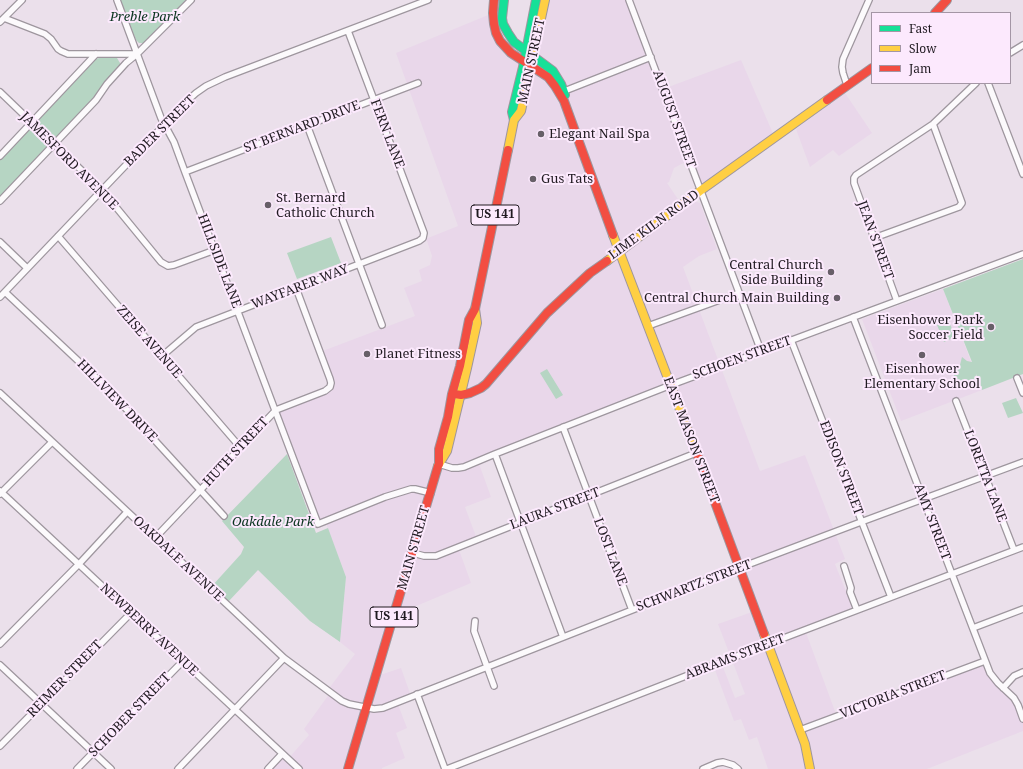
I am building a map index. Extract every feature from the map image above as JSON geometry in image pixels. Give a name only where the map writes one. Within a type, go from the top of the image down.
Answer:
[{"type":"main road","name":"EAST MASON STREET","points":[[494,0],[494,24],[498,37],[507,49],[548,77],[562,92]]},
{"type":"main road","name":"EAST MASON STREET","points":[[504,0],[502,18],[505,29],[514,42],[546,65],[556,75],[561,84],[568,112],[619,251],[671,385],[800,730],[805,744],[810,769]]},
{"type":"main road","name":"MAIN STREET","points":[[439,464],[438,449],[448,417],[469,320],[475,308],[514,120],[521,111],[528,64],[526,50],[536,0]]},
{"type":"main road","name":"MAIN STREET","points":[[528,64],[533,55],[545,0]]},
{"type":"main road","points":[[936,12],[947,0]]},
{"type":"main road","name":"LIME KILN ROAD","points":[[452,394],[461,395],[477,390],[486,384],[547,312],[585,277],[700,191],[871,69]]},
{"type":"main road","name":"MAIN STREET","points":[[348,769],[439,464],[447,451],[478,320],[475,308]]},
{"type":"street","points":[[22,0],[2,20],[45,34],[51,39],[58,49],[64,53],[137,54]]},
{"type":"street","name":"HILLSIDE LANE","points":[[117,0],[164,125],[174,142],[318,524],[410,489],[431,493]]},
{"type":"street","points":[[0,201],[96,100],[107,84],[126,62],[137,54],[191,0]]},
{"type":"street","name":"BADER STREET","points":[[0,297],[187,101],[201,90],[217,81],[428,0]]},
{"type":"street","name":"AUGUST STREET","points":[[630,0],[700,191],[761,351]]},
{"type":"street","points":[[847,85],[843,74],[843,59],[869,0]]},
{"type":"street","name":"FERN LANE","points":[[348,30],[424,233],[423,238]]},
{"type":"street","points":[[1011,52],[1023,45]]},
{"type":"street","points":[[0,156],[96,54]]},
{"type":"street","points":[[562,92],[651,57]]},
{"type":"street","name":"ST BERNARD DRIVE","points":[[185,172],[418,83]]},
{"type":"street","points":[[874,238],[959,207],[962,202],[933,124],[975,84]]},
{"type":"street","points":[[988,84],[1023,174]]},
{"type":"street","name":"JAMESFORD AVENUE","points":[[0,92],[102,190],[161,262],[168,266],[174,266],[215,250]]},
{"type":"street","name":"JEAN STREET","points":[[897,301],[854,183],[854,178],[856,175],[933,124]]},
{"type":"street","points":[[306,125],[382,325]]},
{"type":"street","name":"ZEISE AVENUE","points":[[58,236],[240,447]]},
{"type":"street","name":"WAYFARER WAY","points":[[162,356],[196,327],[418,242],[423,238]]},
{"type":"street","points":[[0,242],[27,268]]},
{"type":"street","name":"SCHOEN STREET","points":[[439,464],[452,468],[464,467],[671,385],[1023,254]]},
{"type":"street","name":"HUTH STREET","points":[[156,538],[276,410],[325,391],[330,385],[330,379],[296,288]]},
{"type":"street","name":"HILLVIEW DRIVE","points":[[5,292],[107,388],[224,516]]},
{"type":"street","points":[[648,326],[739,293]]},
{"type":"street","name":"AMY STREET","points":[[853,317],[985,660],[993,678],[1014,698],[1023,719]]},
{"type":"street","name":"EDISON STREET","points":[[791,340],[891,597]]},
{"type":"street","points":[[1017,378],[1023,393]]},
{"type":"street","name":"OAKDALE AVENUE","points":[[0,395],[284,658],[342,702],[367,708]]},
{"type":"street","name":"LORETTA LANE","points":[[956,401],[1014,550]]},
{"type":"street","name":"LOST LANE","points":[[563,427],[632,610]]},
{"type":"street","points":[[1,492],[52,442]]},
{"type":"street","name":"LAURA STREET","points":[[413,553],[424,556],[436,556],[696,453]]},
{"type":"street","points":[[495,454],[563,637]]},
{"type":"street","name":"SCHWARTZ STREET","points":[[367,708],[383,708],[739,568],[1023,462]]},
{"type":"street","name":"NEWBERRY AVENUE","points":[[1,492],[299,769]]},
{"type":"street","points":[[0,644],[79,564],[127,512]]},
{"type":"street","name":"ABRAMS STREET","points":[[446,769],[1023,547]]},
{"type":"street","points":[[844,566],[851,588],[850,592],[857,610]]},
{"type":"street","points":[[973,628],[1023,609]]},
{"type":"street","name":"REIMER STREET","points":[[0,746],[131,613]]},
{"type":"street","points":[[475,621],[474,630],[494,686]]},
{"type":"street","points":[[178,769],[284,658]]},
{"type":"street","name":"VICTORIA STREET","points":[[800,730],[985,660]]},
{"type":"street","name":"SCHOBER STREET","points":[[77,769],[183,661]]},
{"type":"street","points":[[0,665],[111,769]]},
{"type":"street","points":[[1003,688],[1014,676],[1023,672]]},
{"type":"street","points":[[417,694],[446,769]]},
{"type":"street","points":[[268,769],[282,754]]},
{"type":"street","points":[[703,769],[723,762],[733,765],[738,769]]},
{"type":"shaded area","points":[[545,0],[629,0],[663,89],[741,60],[775,138],[700,191],[689,160],[674,168],[669,182],[667,183],[684,208],[694,202],[700,203],[717,249],[699,256],[683,267],[760,471],[805,455],[845,559],[835,564],[854,611],[805,630],[836,717],[985,661],[990,673],[1009,693],[1023,719],[1023,731],[927,769],[768,769],[757,737],[749,740],[741,719],[734,721],[713,665],[721,662],[735,698],[745,694],[718,624],[755,611],[671,385],[478,461],[491,497],[465,507],[477,539],[458,547],[471,583],[402,612],[396,610],[377,676],[401,668],[411,696],[397,702],[407,728],[396,733],[405,758],[382,769],[268,769],[282,754],[288,759],[309,735],[304,729],[330,693],[327,691],[355,654],[340,642],[346,577],[325,521],[318,524],[276,410],[329,387],[320,352],[415,316],[404,288],[422,281],[419,270],[430,265],[432,256],[427,241],[423,238],[428,238],[458,226],[396,53],[493,13],[495,30],[524,62]]},
{"type":"shaded area","points":[[845,93],[872,133],[839,156],[833,150],[810,167],[796,129]]},
{"type":"shaded area","name":"Eisenhower Elementary School","points":[[943,289],[982,390],[901,421],[862,319]]},
{"type":"green space","name":"Preble Park","points":[[120,0],[186,0],[146,41],[139,43],[136,40]]},
{"type":"green space","points":[[117,58],[120,66],[92,100],[60,134],[56,137],[52,136],[40,125],[40,118],[96,59]]},
{"type":"green space","points":[[30,129],[34,130],[47,142],[48,146],[0,197],[0,160]]},
{"type":"green space","points":[[331,237],[341,263],[297,279],[287,253]]},
{"type":"green space","points":[[1023,259],[1023,374],[982,390],[976,374],[975,382],[964,387],[955,381],[954,375],[960,365],[962,357],[967,361],[972,362],[943,289]]},
{"type":"green space","points":[[949,321],[955,337],[944,342],[937,325]]},
{"type":"green space","points":[[547,369],[563,395],[556,399],[540,373]]},
{"type":"green space","points":[[1016,398],[1023,413],[1008,418],[1002,403]]},
{"type":"green space","name":"Oakdale Park","points":[[287,454],[316,533],[328,528],[346,577],[340,642],[310,621],[258,570],[228,602],[212,586],[241,554],[244,547],[222,521]]},
{"type":"traffic: fast","points":[[504,0],[502,18],[503,24],[508,33],[514,42],[553,71],[561,84],[565,95]]},
{"type":"traffic: fast","points":[[514,120],[512,112],[523,67],[536,0]]},
{"type":"traffic: slow","points":[[508,150],[514,120],[521,111],[545,0]]},
{"type":"traffic: slow","points":[[607,261],[700,191],[827,100]]},
{"type":"traffic: slow","points":[[613,235],[697,454]]},
{"type":"traffic: slow","points":[[438,466],[447,451],[467,368],[477,323],[475,309]]},
{"type":"traffic: slow","points":[[764,634],[805,744],[810,769]]},
{"type":"traffic: jam","points":[[494,0],[494,24],[500,41],[511,53],[548,77],[564,101],[613,235]]},
{"type":"traffic: jam","points":[[936,12],[947,0]]},
{"type":"traffic: jam","points":[[827,100],[871,69]]},
{"type":"traffic: jam","points":[[439,464],[439,449],[460,366],[469,320],[475,309],[508,150]]},
{"type":"traffic: jam","points":[[455,394],[461,395],[470,393],[486,384],[547,313],[590,273],[607,261]]},
{"type":"traffic: jam","points":[[697,454],[764,634]]},
{"type":"traffic: jam","points":[[348,769],[438,466]]},
{"type":"place","name":"Elegant Nail Spa","points":[[541,134]]},
{"type":"place","name":"Gus Tats","points":[[533,179]]},
{"type":"place","name":"St. Bernard Catholic Church","points":[[268,205]]},
{"type":"place","name":"Central Church Side Building","points":[[831,272]]},
{"type":"place","name":"Central Church Main Building","points":[[837,298]]},
{"type":"place","name":"Eisenhower Park Soccer Field","points":[[991,327]]},
{"type":"place","name":"Planet Fitness","points":[[367,354]]},
{"type":"place","name":"Eisenhower Elementary School","points":[[922,355]]}]
